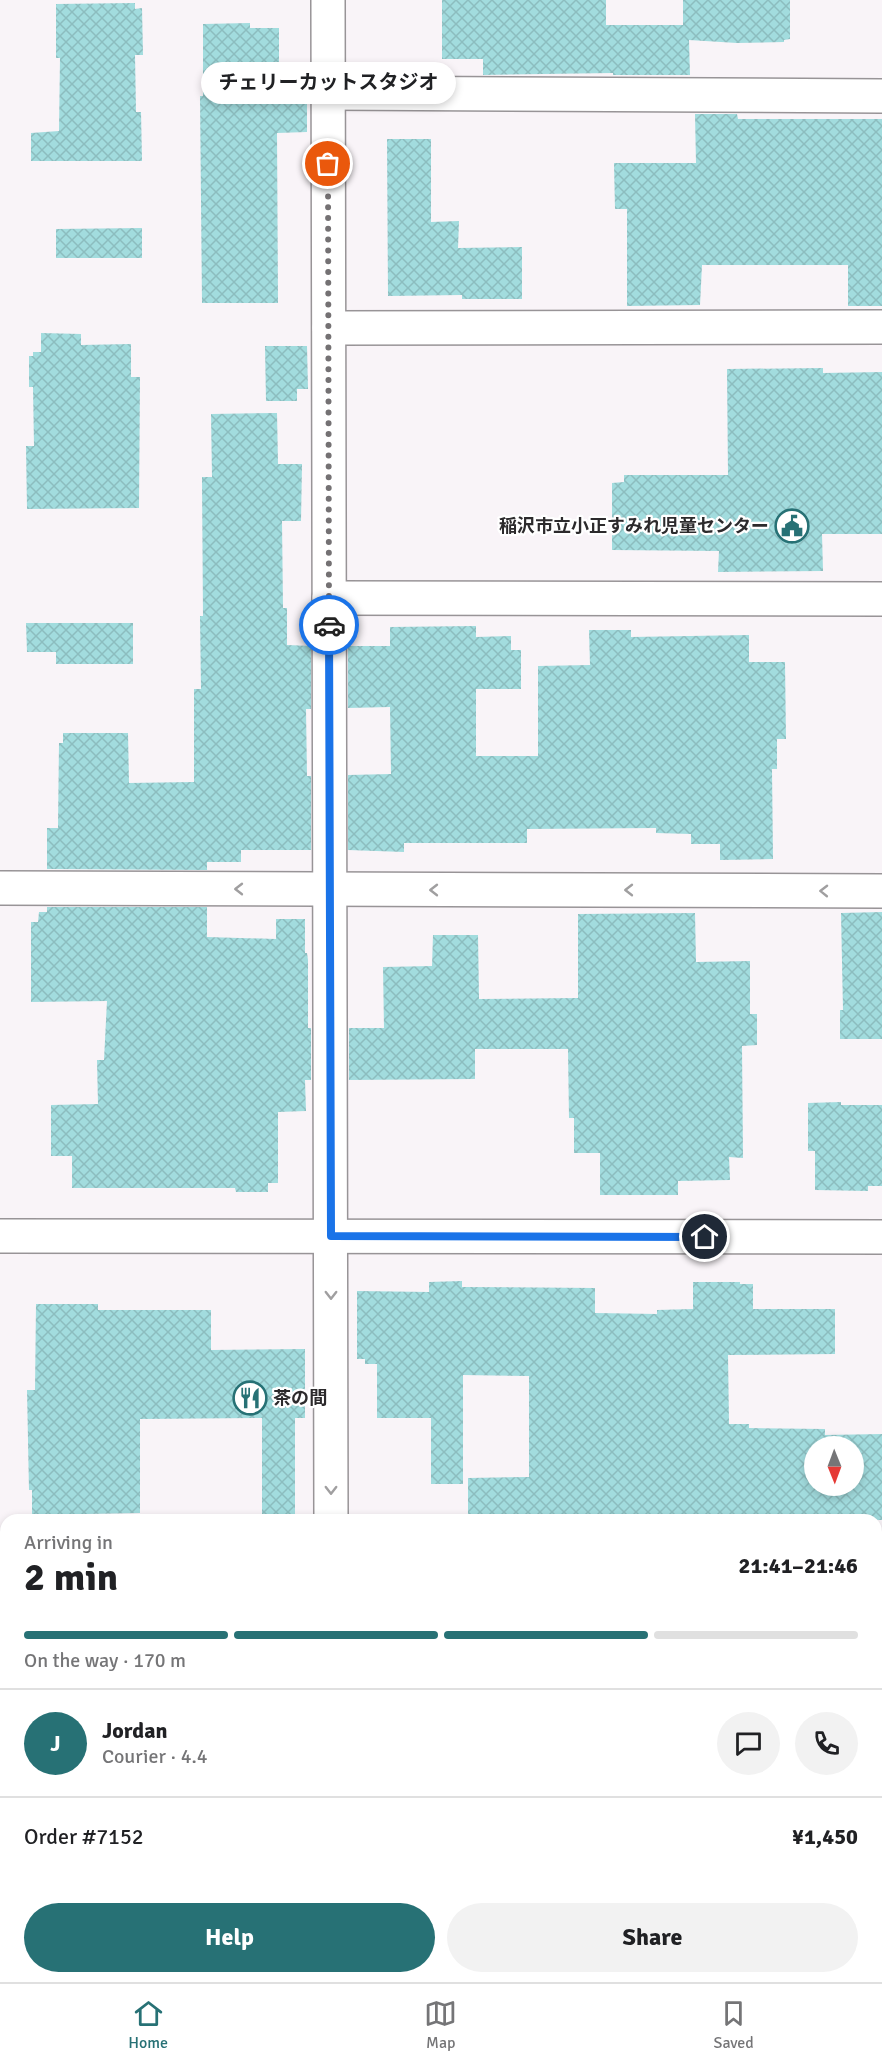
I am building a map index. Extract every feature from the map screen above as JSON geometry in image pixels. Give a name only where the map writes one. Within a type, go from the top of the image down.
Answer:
[{"type":"street","points":[[328,0],[331,1514]]},
{"type":"street","points":[[328,93],[882,96]]},
{"type":"street","points":[[329,328],[882,327]]},
{"type":"street","points":[[329,598],[882,599]]},
{"type":"street","points":[[0,888],[882,891]]},
{"type":"street","points":[[0,1236],[882,1237]]},
{"type":"building","points":[[442,0],[606,0],[606,25],[683,25],[683,0],[790,0],[790,39],[784,42],[737,43],[689,40],[690,75],[613,75],[613,73],[483,75],[483,59],[442,59]]},
{"type":"building","points":[[135,3],[135,9],[142,8],[143,55],[135,55],[136,112],[141,112],[142,161],[31,161],[31,133],[59,131],[60,58],[56,58],[56,4]]},
{"type":"building","points":[[250,23],[250,28],[279,28],[279,74],[307,74],[307,132],[277,133],[278,303],[202,303],[200,96],[203,96],[203,24]]},
{"type":"building","points":[[695,114],[737,114],[738,119],[882,119],[882,306],[848,306],[848,265],[702,265],[700,305],[627,306],[627,209],[615,209],[614,163],[696,163]]},
{"type":"building","points":[[387,139],[431,139],[431,222],[459,221],[458,248],[522,247],[522,299],[462,299],[462,295],[388,296]]},
{"type":"building","points":[[142,228],[142,258],[56,258],[56,229]]},
{"type":"building","points":[[41,333],[81,334],[81,345],[131,344],[131,377],[140,377],[139,508],[27,509],[26,446],[34,446],[33,387],[29,387],[29,356],[33,356],[33,352],[41,352]]},
{"type":"building","points":[[265,346],[307,346],[308,389],[297,389],[297,401],[266,401]]},
{"type":"building","points":[[823,368],[823,373],[882,372],[882,534],[822,534],[823,571],[718,572],[719,551],[612,550],[612,483],[624,482],[624,475],[728,475],[727,369]]},
{"type":"building","points":[[277,413],[278,464],[302,464],[301,521],[282,521],[283,608],[287,608],[287,645],[311,646],[311,709],[306,709],[307,776],[311,776],[311,850],[241,850],[241,862],[207,862],[207,870],[47,869],[47,828],[58,828],[59,743],[63,743],[63,733],[128,733],[129,783],[194,782],[194,689],[201,689],[200,616],[203,616],[202,477],[212,477],[211,414]]},
{"type":"building","points":[[26,623],[133,623],[133,664],[56,664],[56,652],[27,652]]},
{"type":"building","points":[[476,626],[476,637],[511,636],[511,650],[521,650],[521,689],[476,689],[476,756],[538,756],[538,666],[590,665],[589,630],[631,630],[631,637],[749,635],[749,662],[785,662],[786,739],[777,739],[777,769],[772,769],[773,859],[720,860],[720,844],[691,844],[691,834],[656,833],[656,828],[527,829],[527,843],[404,843],[404,852],[348,850],[348,775],[391,774],[390,707],[348,708],[348,646],[390,646],[390,627]]},
{"type":"building","points":[[47,907],[207,907],[207,937],[276,939],[276,919],[305,919],[305,953],[307,953],[308,960],[308,1028],[311,1028],[311,1080],[305,1080],[306,1111],[278,1112],[278,1183],[268,1183],[268,1192],[236,1192],[235,1188],[72,1188],[72,1156],[51,1156],[51,1105],[98,1104],[97,1060],[104,1060],[107,1001],[31,1002],[31,922],[38,922],[39,912],[47,912]]},
{"type":"building","points":[[882,912],[882,1039],[840,1039],[840,1010],[843,1010],[841,913]]},
{"type":"building","points":[[695,913],[696,962],[750,961],[750,1014],[757,1014],[757,1045],[742,1046],[743,1158],[729,1157],[730,1180],[678,1181],[678,1195],[600,1195],[600,1153],[574,1153],[574,1118],[569,1118],[568,1049],[475,1049],[475,1079],[349,1080],[349,1028],[384,1028],[383,967],[432,966],[433,935],[478,935],[479,999],[578,998],[578,914]]},
{"type":"building","points":[[841,1102],[841,1105],[882,1105],[882,1186],[868,1186],[868,1191],[815,1190],[815,1151],[808,1151],[808,1103]]},
{"type":"building","points":[[462,1281],[462,1287],[595,1288],[595,1313],[657,1314],[657,1310],[693,1309],[693,1282],[740,1282],[740,1284],[753,1284],[753,1309],[835,1309],[835,1354],[728,1355],[729,1424],[749,1424],[749,1428],[825,1429],[825,1435],[882,1434],[882,1514],[468,1514],[468,1478],[529,1477],[529,1376],[463,1375],[463,1484],[431,1484],[431,1418],[377,1418],[377,1364],[365,1364],[365,1359],[357,1359],[357,1291],[429,1292],[429,1282]]},
{"type":"building","points":[[36,1304],[98,1304],[98,1310],[211,1310],[211,1350],[305,1349],[305,1418],[295,1418],[295,1514],[262,1514],[262,1418],[140,1419],[140,1513],[32,1514],[32,1490],[29,1490],[27,1390],[35,1390]]},
{"type":"way so far","points":[[328,164],[329,625]]},
{"type":"place","name":"チェリーカットスタジオ","points":[[328,164]]},
{"type":"place","name":"稲沢市立小正すみれ児童センター","points":[[792,526]]},
{"type":"place","name":"茶の間","points":[[250,1398]]},
{"type":"route","points":[[329,625],[331,1236],[705,1237]]}]
